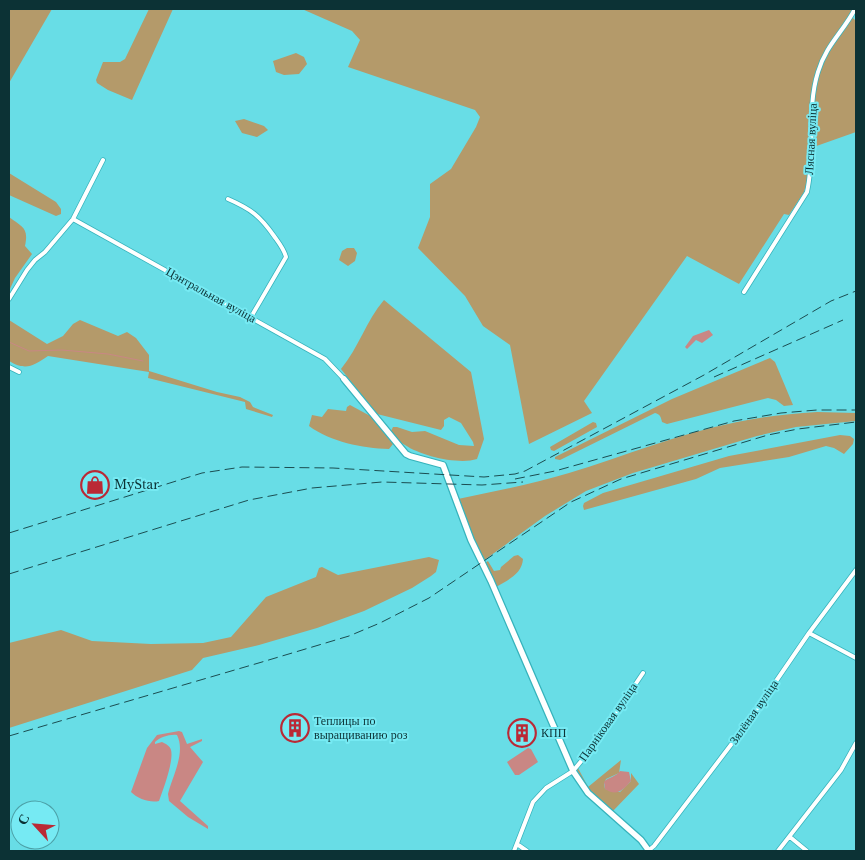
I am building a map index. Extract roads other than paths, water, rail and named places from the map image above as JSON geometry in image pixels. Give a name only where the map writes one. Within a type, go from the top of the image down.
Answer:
[{"type":"street","name":"Лясная вуліца","points":[[744,292],[806,192],[810,174],[815,84],[826,52],[855,9]]},
{"type":"street","points":[[9,299],[27,270],[45,252],[73,218],[104,160]]},
{"type":"street","points":[[228,199],[239,203],[261,218],[283,248],[286,257],[251,317]]},
{"type":"street","name":"Цэнтральная вуліца","points":[[73,218],[325,358],[344,379]]},
{"type":"street","points":[[9,367],[19,372]]},
{"type":"street","points":[[344,379],[406,454],[443,465],[471,540],[491,581],[575,774],[594,800],[641,840],[648,851]]},
{"type":"street","name":"Зялёная вуліца","points":[[648,851],[654,846],[729,748],[809,633],[856,570]]},
{"type":"street","points":[[809,633],[856,658]]},
{"type":"street","name":"Парніковая вуліца","points":[[514,851],[533,802],[540,793],[575,774],[643,673]]},
{"type":"street","points":[[778,851],[841,770],[856,743]]},
{"type":"street","points":[[790,837],[807,851]]},
{"type":"street","points":[[517,844],[527,851]]},
{"type":"waterway","points":[[9,342],[29,351],[62,350],[108,354],[143,361]]},
{"type":"railway","points":[[9,533],[202,473],[242,467],[333,468],[484,477],[515,474],[525,471],[704,375],[831,301],[856,291]]},
{"type":"railway","points":[[714,377],[843,320]]},
{"type":"railway","points":[[515,479],[555,471],[734,421],[781,413],[817,410],[856,410]]},
{"type":"railway","points":[[9,736],[349,636],[380,623],[429,598],[571,502],[621,479],[768,435],[798,429],[856,422]]},
{"type":"railway","points":[[9,574],[249,500],[312,488],[382,482],[482,485],[523,482]]},
{"type":"place","name":"MyStar","points":[[95,485]]},
{"type":"place","name":"Теплицы по выращиванию роз","points":[[295,728]]},
{"type":"place","name":"КПП","points":[[522,733]]}]
